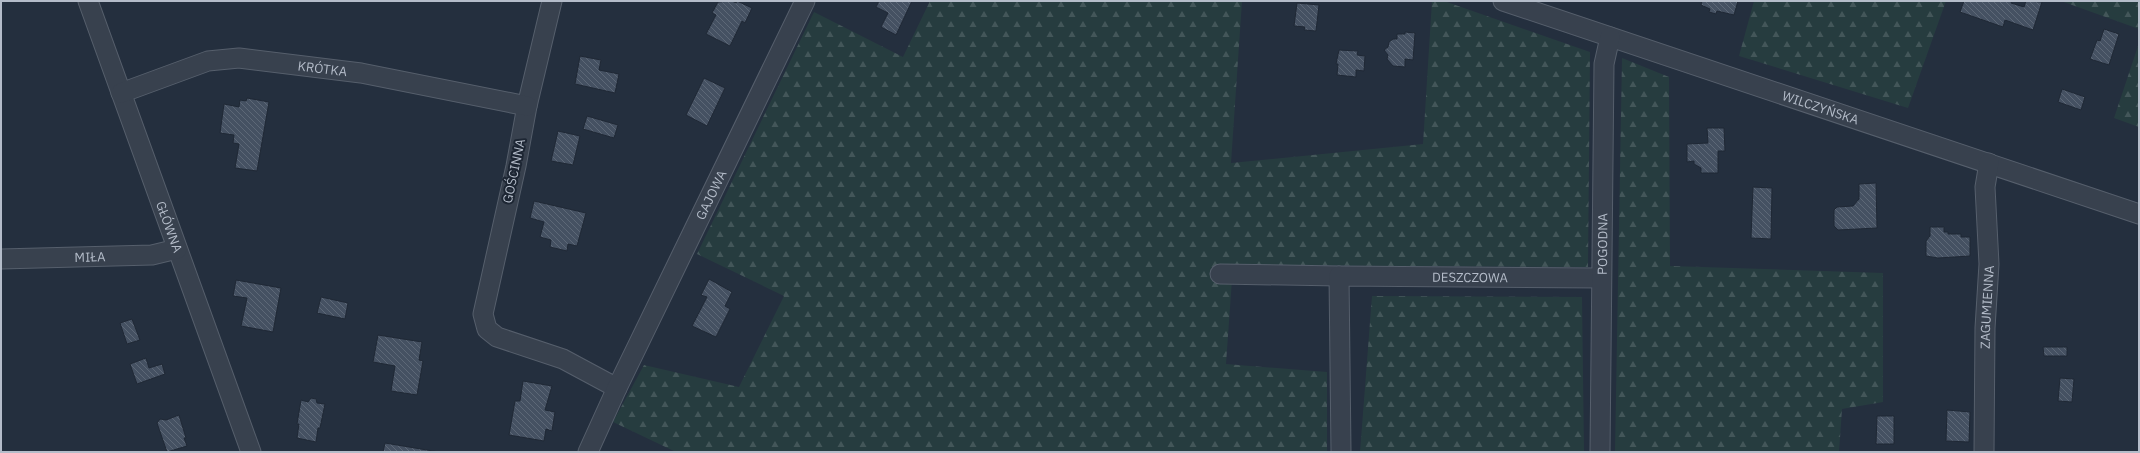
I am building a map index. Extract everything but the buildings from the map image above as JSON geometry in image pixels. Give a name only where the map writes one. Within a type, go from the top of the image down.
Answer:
[{"type":"street","name":"GŁÓWNA","points":[[88,1],[251,452]]},
{"type":"street","name":"GOŚCINNA","points":[[552,1],[527,106],[516,166],[483,314],[487,329],[497,337],[563,359],[616,388]]},
{"type":"street","name":"GAJOWA","points":[[588,452],[616,388],[805,1]]},
{"type":"street","name":"WILCZYŃSKA","points":[[1503,1],[2139,214]]},
{"type":"street","name":"POGODNA","points":[[1600,452],[1604,64],[1610,37]]},
{"type":"street","name":"KRÓTKA","points":[[121,93],[208,61],[239,58],[361,73],[527,106]]},
{"type":"street","name":"ZAGUMIENNA","points":[[1984,452],[1985,328],[1989,264],[1985,187],[1989,163]]},
{"type":"street","name":"MIŁA","points":[[1,259],[152,255],[177,249]]},
{"type":"street","name":"DESZCZOWA","points":[[1220,274],[1601,278]]},
{"type":"street","points":[[1339,276],[1341,452]]},
{"type":"green space","points":[[930,1],[1242,1],[1231,163],[1423,144],[1432,1],[1444,1],[1590,52],[1588,267],[1233,265],[1226,364],[1327,372],[1327,452],[676,452],[613,422],[644,365],[739,387],[784,296],[697,254],[814,12],[903,57]]},
{"type":"green space","points":[[1754,1],[1946,1],[1908,108],[1739,56]]},
{"type":"green space","points":[[2061,1],[2139,1],[2139,29]]},
{"type":"green space","points":[[2139,43],[2139,127],[2114,118]]},
{"type":"green space","points":[[1622,58],[1669,77],[1670,266],[1883,273],[1883,402],[1842,409],[1839,452],[1615,452]]},
{"type":"green space","points":[[1372,296],[1582,297],[1584,452],[1360,452]]}]
